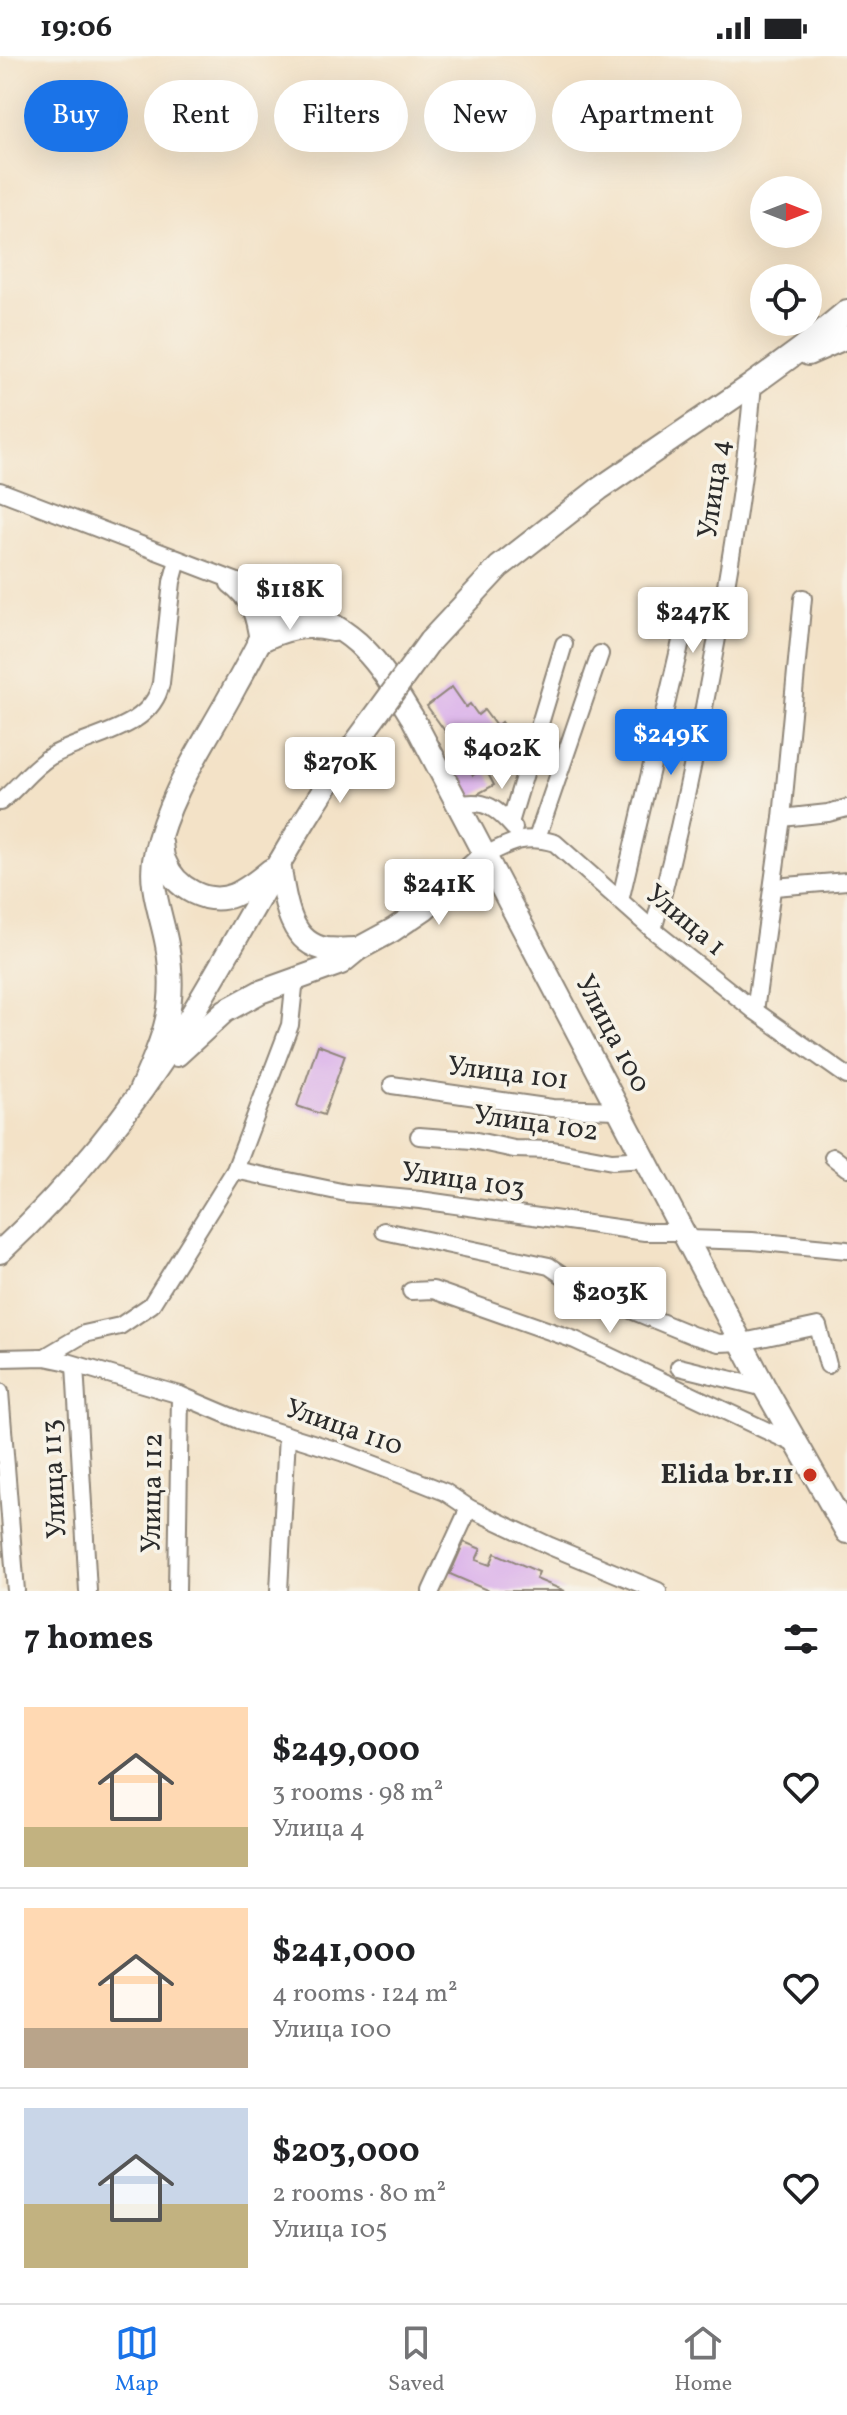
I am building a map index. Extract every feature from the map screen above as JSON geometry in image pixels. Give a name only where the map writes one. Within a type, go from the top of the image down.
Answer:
[{"type":"main road","points":[[0,1252],[30,1225],[84,1163],[140,1091],[182,1030],[334,772],[430,641],[499,567],[599,489],[753,384],[847,311]]},
{"type":"main road","points":[[753,384],[847,329]]},
{"type":"main road","points":[[810,353],[847,337]]},
{"type":"main road","points":[[140,1091],[165,1034],[171,1005],[171,971],[153,877],[154,857],[187,772],[282,599]]},
{"type":"main road","name":"Улица 100","points":[[282,599],[344,632],[363,648],[412,717],[765,1388],[847,1532]]},
{"type":"main road","points":[[258,642],[278,631],[295,628],[315,626],[344,632]]},
{"type":"main road","points":[[160,838],[165,863],[176,879],[194,894],[212,899],[231,897],[253,885],[279,863]]},
{"type":"main road","points":[[140,1091],[225,1011],[260,992],[341,963],[358,949],[424,909],[484,856]]},
{"type":"main road","points":[[279,863],[286,908],[295,926],[308,941],[325,949],[358,949]]},
{"type":"street","name":"Улица 4","points":[[653,930],[671,865],[702,723],[747,457],[753,384]]},
{"type":"street","points":[[0,491],[282,599]]},
{"type":"street","points":[[0,802],[33,769],[50,757],[136,721],[151,708],[159,697],[172,582],[178,560]]},
{"type":"street","points":[[218,576],[239,591],[250,606],[258,642]]},
{"type":"street","points":[[755,1011],[774,887],[803,598]]},
{"type":"street","points":[[620,901],[681,641]]},
{"type":"street","points":[[510,823],[564,644]]},
{"type":"street","points":[[484,856],[530,838],[600,654]]},
{"type":"street","name":"Улица 1","points":[[459,805],[473,801],[487,804],[530,838],[555,843],[653,930],[755,1011],[847,1076]]},
{"type":"street","points":[[782,818],[847,808]]},
{"type":"street","points":[[774,887],[847,881]]},
{"type":"street","points":[[45,1357],[84,1334],[120,1326],[151,1305],[235,1170],[290,1025],[295,978]]},
{"type":"street","name":"Улица 101","points":[[392,1085],[552,1108],[618,1110]]},
{"type":"street","name":"Улица 102","points":[[419,1136],[472,1140],[514,1149],[553,1150],[612,1161],[647,1159]]},
{"type":"street","points":[[833,1157],[847,1168]]},
{"type":"street","name":"Улица 103","points":[[235,1170],[346,1193],[687,1235]]},
{"type":"street","points":[[384,1231],[549,1266],[580,1287],[692,1335],[719,1343],[743,1342],[818,1326],[828,1365]]},
{"type":"street","points":[[687,1235],[847,1250]]},
{"type":"street","points":[[411,1291],[433,1290],[575,1340],[797,1445]]},
{"type":"street","name":"Улица 110","points":[[0,1358],[45,1357],[75,1365],[180,1395],[239,1420],[341,1452],[430,1486],[550,1546],[658,1591]]},
{"type":"street","name":"Улица 113","points":[[75,1365],[88,1591]]},
{"type":"street","points":[[679,1367],[765,1388]]},
{"type":"street","points":[[0,1392],[16,1591]]},
{"type":"street","name":"Улица 112","points":[[177,1591],[180,1395]]},
{"type":"street","points":[[279,1591],[287,1435]]},
{"type":"street","points":[[431,1591],[469,1508]]},
{"type":"building","points":[[452,687],[466,707],[470,704],[478,715],[484,710],[496,726],[501,722],[515,741],[488,761],[476,745],[462,755],[427,706]]},
{"type":"building","points":[[462,755],[473,775],[485,768],[494,785],[465,801],[446,764]]},
{"type":"building","points":[[318,1045],[345,1055],[324,1115],[297,1106]]},
{"type":"building","points":[[464,1542],[481,1549],[476,1560],[490,1565],[495,1553],[539,1572],[536,1579],[565,1591],[489,1591],[450,1574]]},
{"type":"place","name":"Elida br.11","points":[[810,1475]]}]
